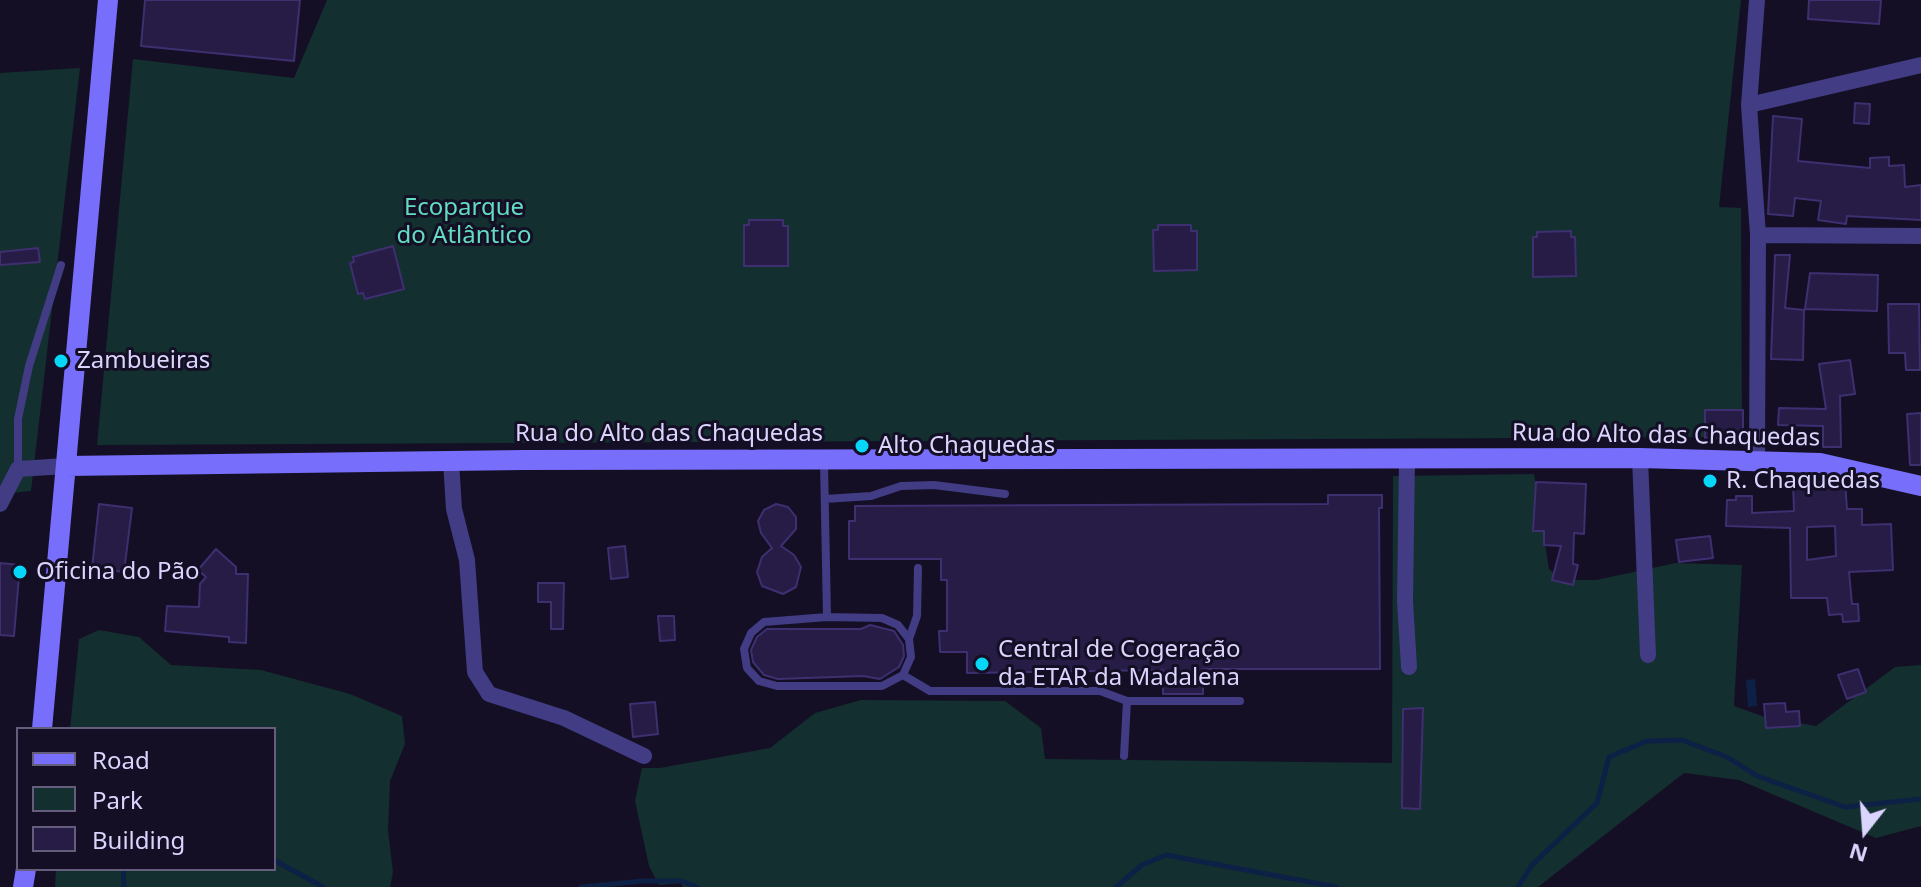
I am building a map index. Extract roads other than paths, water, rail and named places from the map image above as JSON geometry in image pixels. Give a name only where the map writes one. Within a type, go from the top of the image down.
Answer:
[{"type":"street","points":[[42,727],[108,0]]},
{"type":"street","points":[[1757,0],[1749,105],[1758,235],[1757,462]]},
{"type":"street","points":[[1749,105],[1921,65]]},
{"type":"street","points":[[1758,235],[1921,236]]},
{"type":"street","points":[[1640,458],[1648,655]]},
{"type":"street","name":"Rua do Alto das Chaquedas","points":[[18,469],[451,461],[1640,458],[1820,463],[1921,486]]},
{"type":"street","points":[[1407,459],[1405,601],[1409,667]]},
{"type":"street","points":[[451,461],[454,509],[467,560],[475,672],[489,694],[564,718],[644,756]]},
{"type":"street","points":[[0,504],[18,469]]},
{"type":"lane","points":[[18,469],[18,419],[29,366],[61,265]]},
{"type":"lane","points":[[824,460],[827,617]]},
{"type":"lane","points":[[825,499],[871,496],[901,486],[934,485],[1005,494]]},
{"type":"lane","points":[[909,639],[898,625],[882,618],[827,617],[764,622],[751,633],[744,649],[747,668],[759,681],[777,686],[882,686],[903,675],[911,657],[909,639],[917,616],[918,568]]},
{"type":"lane","points":[[903,675],[930,691],[1100,691],[1127,701],[1240,701]]},
{"type":"lane","points":[[1124,756],[1127,701]]},
{"type":"water","points":[[1755,679],[1757,706],[1748,707],[1746,680]]},
{"type":"waterway","points":[[1518,887],[1532,865],[1597,803],[1609,757],[1647,741],[1682,740],[1727,757],[1757,776],[1845,807],[1921,799]]},
{"type":"waterway","points":[[1116,887],[1142,865],[1166,855],[1336,887]]},
{"type":"waterway","points":[[276,861],[323,887]]},
{"type":"waterway","points":[[123,871],[124,887]]},
{"type":"waterway","points":[[581,887],[643,881],[681,881],[697,887]]},
{"type":"place","name":"Zambueiras","points":[[61,361]]},
{"type":"place","name":"Alto Chaquedas","points":[[862,446]]},
{"type":"place","name":"R. Chaquedas","points":[[1710,481]]},
{"type":"place","name":"Oficina do Pão","points":[[20,572]]},
{"type":"place","name":"Central de Cogeração da ETAR da Madalena","points":[[982,664]]},
{"type":"park label","name":"Ecoparque do Atlântico","points":[[464,222]]}]
